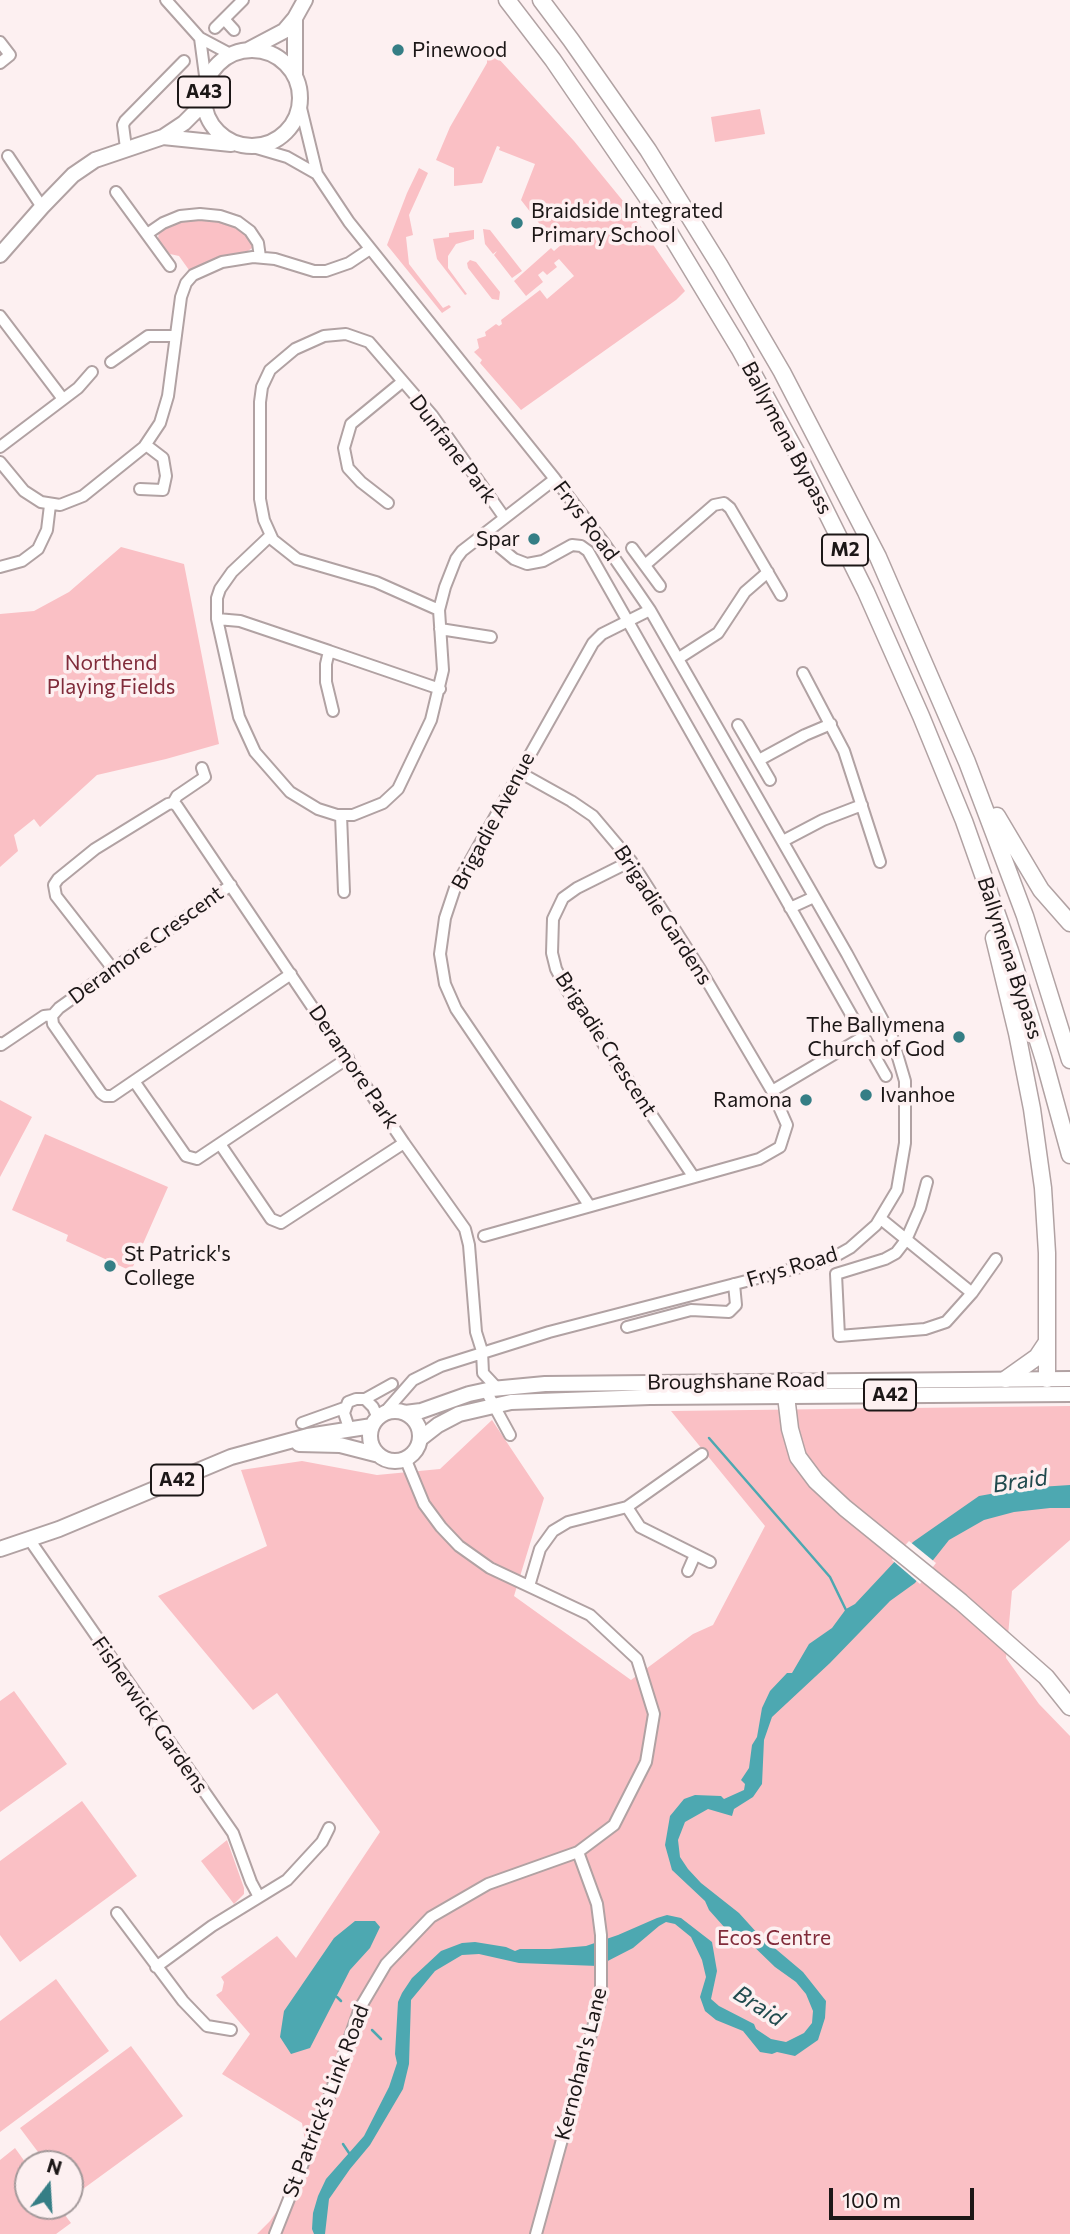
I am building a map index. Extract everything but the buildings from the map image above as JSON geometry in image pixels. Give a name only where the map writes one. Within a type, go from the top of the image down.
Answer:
[{"type":"highway","name":"Ballymena Bypass","points":[[507,0],[553,60],[655,209],[740,348],[800,459],[866,592],[964,821],[1033,1024],[1070,1155]]},
{"type":"highway","name":"Ballymena Bypass","points":[[541,0],[648,150],[782,372],[878,557],[967,762],[1025,916],[1070,1060]]},
{"type":"highway","points":[[967,762],[1041,890],[1070,923]]},
{"type":"highway","points":[[964,821],[1003,967],[1032,1109],[1043,1188],[1047,1252],[1047,1387]]},
{"type":"highway","points":[[1006,1379],[1037,1357],[1048,1340]]},
{"type":"highway","points":[[786,1396],[790,1429],[798,1457],[816,1481],[845,1508],[934,1579],[1045,1677],[1070,1707]]},
{"type":"main road","name":"A43","points":[[246,146],[226,139],[215,130],[204,103],[206,83],[212,71],[232,55],[248,50],[284,31],[295,19],[305,0]]},
{"type":"main road","name":"A43","points":[[163,137],[246,146],[267,144],[279,138],[289,129],[300,104],[295,77],[295,19]]},
{"type":"main road","points":[[248,50],[262,51],[276,57],[287,65],[295,77]]},
{"type":"main road","name":"A43","points":[[0,255],[73,175],[94,160],[163,137],[184,123],[204,103]]},
{"type":"main road","name":"Broughshane Road","points":[[388,1416],[545,1384],[1006,1379],[1070,1394]]},
{"type":"main road","points":[[786,1396],[792,1386],[801,1380]]},
{"type":"main road","name":"Broughshane Road","points":[[420,1439],[491,1395],[559,1399],[786,1396],[1047,1387],[1070,1380]]},
{"type":"main road","points":[[379,1455],[370,1442],[388,1416],[417,1424],[420,1439]]},
{"type":"main road","name":"A42","points":[[0,1549],[231,1457],[309,1436],[350,1430],[388,1416]]},
{"type":"main road","name":"A42","points":[[284,1444],[340,1445],[391,1460],[405,1458],[415,1451],[420,1439]]},
{"type":"street","points":[[166,0],[200,38],[232,55]]},
{"type":"street","points":[[234,30],[219,23],[243,0]]},
{"type":"street","points":[[200,38],[206,83]]},
{"type":"street","points":[[0,42],[10,55],[0,63]]},
{"type":"street","points":[[126,148],[125,121],[184,61]]},
{"type":"street","name":"Frys Road","points":[[300,104],[317,174],[370,248],[555,478],[650,610],[892,1037],[905,1081],[907,1124],[897,1190],[881,1219],[865,1237],[834,1257],[482,1352],[421,1375],[403,1390],[388,1416]]},
{"type":"street","name":"Frys Road","points":[[246,146],[287,157],[317,174]]},
{"type":"street","points":[[8,156],[42,206]]},
{"type":"street","points":[[116,192],[170,266]]},
{"type":"street","points":[[147,234],[180,216],[220,216],[238,222],[253,234],[258,243],[260,257]]},
{"type":"street","points":[[0,462],[26,494],[50,505],[64,505],[83,496],[146,445],[160,423],[166,404],[182,294],[192,276],[222,262],[260,257],[322,272],[349,263],[370,248]]},
{"type":"street","points":[[0,316],[63,399]]},
{"type":"street","name":"Dunfane Park","points":[[270,536],[260,499],[259,451],[261,393],[264,382],[273,366],[289,352],[324,336],[346,334],[369,342],[451,439],[467,467],[504,517]]},
{"type":"street","points":[[111,362],[148,336],[176,336]]},
{"type":"street","points":[[0,447],[85,382],[92,372]]},
{"type":"street","name":"Dunfane Park","points":[[388,503],[348,468],[344,448],[351,424],[402,382]]},
{"type":"street","points":[[140,489],[163,490],[166,476],[163,458],[146,445]]},
{"type":"street","name":"Dunfane Park","points":[[341,816],[353,815],[386,802],[398,789],[431,720],[444,666],[439,610],[456,559],[462,551],[555,478]]},
{"type":"street","points":[[645,565],[677,535],[715,504],[720,503],[730,508],[781,594]]},
{"type":"street","points":[[0,568],[22,561],[38,549],[47,530],[50,505]]},
{"type":"street","name":"Frys Road","points":[[484,534],[514,559],[527,564],[541,562],[572,545],[581,546],[588,551],[886,1076]]},
{"type":"street","points":[[344,892],[341,816],[318,809],[290,792],[269,770],[249,742],[235,701],[217,619],[220,589],[242,561],[270,536],[279,547],[297,559],[376,582],[439,610]]},
{"type":"street","points":[[632,548],[660,586]]},
{"type":"street","points":[[679,658],[718,632],[746,591],[768,572]]},
{"type":"street","name":"Brigadie Avenue","points":[[589,1205],[456,1009],[445,984],[440,954],[445,918],[455,888],[594,641],[600,635],[650,610]]},
{"type":"street","points":[[217,619],[240,621],[440,689]]},
{"type":"street","points":[[440,629],[491,638]]},
{"type":"street","points":[[329,651],[326,682],[332,711]]},
{"type":"street","points":[[803,673],[844,751],[880,862]]},
{"type":"street","points":[[759,760],[831,724]]},
{"type":"street","points":[[738,725],[770,780]]},
{"type":"street","points":[[113,969],[56,896],[54,885],[58,878],[95,849],[168,803],[173,803],[177,796],[205,777],[202,768]]},
{"type":"street","name":"Brigadie Gardens","points":[[484,1236],[755,1160],[778,1149],[787,1125],[772,1091],[700,969],[631,861],[593,816],[519,772]]},
{"type":"street","name":"Deramore Park","points":[[173,803],[467,1232],[476,1332],[482,1352],[483,1373],[510,1435]]},
{"type":"street","points":[[783,841],[823,820],[862,805]]},
{"type":"street","name":"Brigadie Crescent","points":[[631,861],[563,898],[553,919],[552,953],[563,983],[693,1176]]},
{"type":"street","name":"Deramore Crescent","points":[[231,885],[59,1008],[53,1015],[53,1024],[103,1095],[112,1096],[291,974]]},
{"type":"street","points":[[790,908],[814,897]]},
{"type":"street","points":[[0,1043],[1,1045],[44,1016],[53,1015]]},
{"type":"street","points":[[772,1091],[863,1037]]},
{"type":"street","points":[[134,1081],[186,1156],[201,1158],[348,1058]]},
{"type":"street","points":[[220,1144],[271,1219],[281,1223],[404,1143]]},
{"type":"street","points":[[927,1182],[920,1208],[906,1240],[896,1253],[886,1259],[836,1274],[839,1336],[925,1329],[946,1322],[972,1293],[996,1259]]},
{"type":"street","points":[[881,1219],[972,1293]]},
{"type":"street","points":[[627,1327],[694,1310],[729,1312],[736,1305],[734,1284]]},
{"type":"street","points":[[302,1423],[344,1408],[348,1402],[365,1399],[392,1384]]},
{"type":"street","points":[[365,1399],[388,1416]]},
{"type":"street","points":[[344,1408],[350,1430]]},
{"type":"street","points":[[405,1458],[424,1504],[440,1527],[459,1546],[479,1560],[529,1586],[540,1549],[553,1531],[568,1522],[627,1507],[702,1454]]},
{"type":"street","points":[[627,1507],[640,1527],[710,1562]]},
{"type":"street","name":"Fisherwick Gardens","points":[[29,1539],[233,1833],[258,1897]]},
{"type":"street","points":[[688,1571],[695,1555]]},
{"type":"street","name":"St Patrick’s Link Road","points":[[275,2234],[327,2104],[360,2008],[386,1964],[431,1917],[488,1884],[578,1852],[614,1825],[646,1762],[654,1714],[637,1659],[590,1615],[529,1586]]},
{"type":"street","points":[[156,1967],[212,1926],[287,1880],[306,1862],[329,1828]]},
{"type":"street","name":"Kernohan's Lane","points":[[536,2234],[600,2003],[601,1935],[597,1904],[578,1852]]},
{"type":"street","points":[[117,1913],[183,2001],[207,2026],[231,2030]]},
{"type":"green space","name":"Braidside Integrated Primary School","points":[[487,46],[574,141],[623,201],[685,291],[521,410],[480,363],[482,360],[474,352],[479,348],[477,339],[486,336],[485,332],[496,324],[502,324],[501,320],[540,290],[547,299],[574,276],[559,259],[554,263],[557,267],[547,275],[543,271],[538,275],[543,282],[526,296],[514,281],[551,248],[554,251],[569,238],[567,236],[556,245],[521,200],[535,164],[499,150],[500,147],[497,146],[482,183],[454,186],[454,168],[436,160],[450,127],[487,63]]},
{"type":"green space","points":[[760,109],[765,134],[715,142],[711,117]]},
{"type":"green space","points":[[419,168],[428,173],[409,215],[413,235],[406,237],[409,264],[443,308],[449,305],[451,307],[442,313],[387,245]]},
{"type":"green space","points":[[181,218],[217,218],[247,231],[253,243],[252,248],[215,258],[189,270],[179,256],[170,254],[158,239],[159,231]]},
{"type":"green space","points":[[483,229],[490,230],[522,271],[512,278],[494,255],[497,251],[493,254],[485,244]]},
{"type":"green space","points":[[474,230],[474,239],[456,244],[448,256],[448,268],[467,294],[465,295],[437,259],[433,239],[449,237],[449,233]]},
{"type":"green space","points":[[470,260],[476,262],[500,292],[499,300],[492,299],[468,268],[467,263]]},
{"type":"green space","name":"Northend Playing Fields","points":[[121,547],[184,564],[219,744],[97,775],[40,827],[34,819],[14,835],[18,851],[0,867],[0,614],[34,611],[69,592]]},
{"type":"green space","points":[[0,1100],[32,1117],[0,1177]]},
{"type":"green space","points":[[45,1134],[168,1187],[131,1271],[66,1241],[68,1235],[12,1210]]},
{"type":"green space","name":"Ecos Centre","points":[[1070,1406],[1070,1540],[1012,1591],[1006,1658],[1039,1704],[1070,1736],[1070,2234],[257,2234],[270,2221],[293,2188],[308,2158],[302,2123],[222,2074],[250,2034],[216,1995],[222,1991],[224,1982],[221,1977],[277,1936],[296,1958],[380,1832],[277,1693],[253,1710],[158,1596],[267,1546],[241,1470],[302,1461],[377,1475],[440,1469],[492,1420],[544,1498],[514,1596],[631,1680],[693,1634],[713,1625],[765,1526],[671,1411]]},
{"type":"green space","points":[[14,1691],[67,1764],[0,1812],[0,1701]]},
{"type":"green space","points":[[82,1801],[137,1876],[20,1962],[0,1935],[0,1861]]},
{"type":"green space","points":[[227,1840],[244,1888],[244,1894],[234,1904],[201,1861]]},
{"type":"green space","points":[[56,1979],[109,2051],[0,2132],[0,2021]]},
{"type":"green space","points":[[131,2046],[183,2116],[84,2188],[84,2150],[36,2150],[20,2128]]},
{"type":"green space","points":[[15,2148],[16,2150],[14,2150],[14,2220],[69,2220],[71,2223],[56,2234],[0,2234],[0,2160]]},
{"type":"water","points":[[1070,1485],[1070,1508],[1014,1512],[984,1520],[949,1540],[915,1583],[890,1601],[830,1663],[772,1717],[764,1740],[762,1784],[753,1797],[734,1809],[732,1816],[708,1809],[685,1822],[678,1840],[680,1857],[688,1869],[803,1972],[826,2001],[825,2018],[818,2040],[795,2056],[760,2052],[743,2031],[716,2020],[705,2011],[700,1997],[706,1977],[702,1960],[691,1937],[675,1924],[666,1922],[633,1948],[598,1966],[519,1963],[479,1954],[462,1955],[435,1971],[411,2000],[409,2064],[403,2089],[370,2145],[329,2199],[325,2234],[314,2234],[313,2213],[326,2179],[364,2136],[389,2087],[397,2063],[395,2054],[398,2002],[402,1993],[412,1978],[441,1951],[462,1943],[475,1942],[515,1951],[586,1946],[667,1915],[681,1918],[712,1942],[717,1971],[711,1999],[754,2024],[756,2029],[771,2039],[786,2042],[804,2033],[812,2023],[813,2011],[806,1994],[746,1939],[742,1940],[725,1928],[709,1910],[705,1901],[672,1870],[665,1845],[670,1816],[684,1799],[695,1795],[721,1796],[724,1799],[744,1790],[745,1784],[741,1780],[749,1768],[762,1708],[770,1691],[787,1673],[792,1673],[809,1644],[832,1628],[846,1609],[855,1604],[913,1542],[979,1496],[1024,1488]]},
{"type":"water","points":[[355,1921],[375,1921],[380,1927],[370,1948],[350,1970],[310,2048],[291,2054],[280,2037],[284,2011],[334,1938]]},
{"type":"pier","points":[[909,1541],[936,1563],[920,1584],[892,1560]]},
{"type":"waterway","points":[[709,1438],[830,1577],[846,1610]]},
{"type":"waterway","points":[[337,1997],[341,2001]]},
{"type":"waterway","points":[[372,2030],[381,2039]]},
{"type":"waterway","points":[[343,2144],[351,2156]]},
{"type":"place","name":"Pinewood","points":[[398,50]]},
{"type":"place","name":"Braidside Integrated Primary School","points":[[517,223]]},
{"type":"place","name":"Spar","points":[[534,539]]},
{"type":"place","name":"The Ballymena Church of God","points":[[959,1037]]},
{"type":"place","name":"Ivanhoe","points":[[866,1095]]},
{"type":"place","name":"Ramona","points":[[806,1100]]},
{"type":"place","name":"St Patrick's College","points":[[110,1266]]},
{"type":"water label","name":"Braid","points":[[1020,1481]]},
{"type":"water label","name":"Braid","points":[[759,2006]]}]
